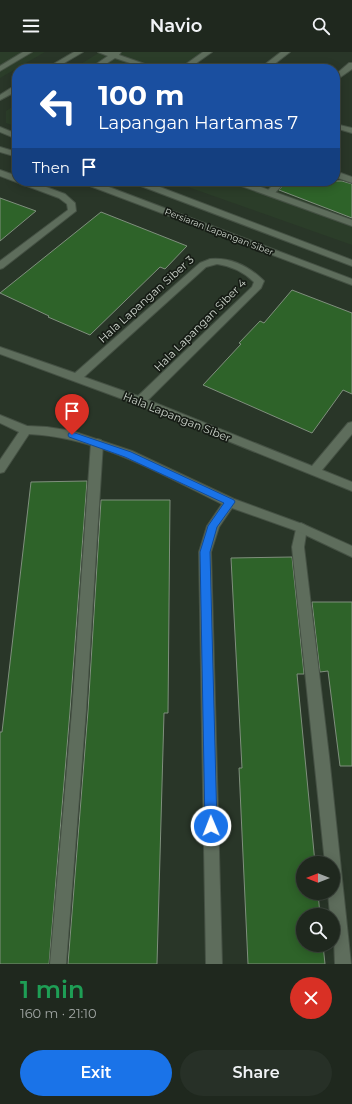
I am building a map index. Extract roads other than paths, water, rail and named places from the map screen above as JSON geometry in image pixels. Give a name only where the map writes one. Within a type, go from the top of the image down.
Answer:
[{"type":"street","points":[[0,69],[28,52]]},
{"type":"street","points":[[59,64],[79,52]]},
{"type":"street","points":[[102,52],[116,54],[142,64]]},
{"type":"street","points":[[190,64],[208,52]]},
{"type":"street","points":[[270,64],[286,52]]},
{"type":"street","points":[[101,64],[116,54]]},
{"type":"street","points":[[340,75],[352,65]]},
{"type":"street","points":[[0,98],[12,91]]},
{"type":"street","points":[[0,128],[12,134]]},
{"type":"street","points":[[340,129],[351,130]]},
{"type":"street","points":[[0,149],[12,153]]},
{"type":"street","points":[[0,173],[12,178]]},
{"type":"street","points":[[340,176],[352,180]]},
{"type":"street","points":[[0,266],[72,211],[71,203],[62,196],[34,186]]},
{"type":"street","name":"Persiaran Lapangan Siber","points":[[98,186],[352,282]]},
{"type":"street","name":"Persiaran Lapangan Siber","points":[[149,186],[352,263]]},
{"type":"street","points":[[250,186],[352,223]]},
{"type":"street","points":[[270,193],[277,186]]},
{"type":"street","name":"Hala Lapangan Siber 3","points":[[77,377],[203,265],[215,261],[240,268]]},
{"type":"street","name":"Hala Lapangan Siber 4","points":[[140,401],[256,288],[259,282],[254,275],[240,268]]},
{"type":"street","name":"Hala Lapangan Siber","points":[[0,350],[140,401],[352,487]]},
{"type":"street","points":[[0,419],[26,430],[48,431],[72,435],[128,454],[230,502],[301,528],[352,552]]},
{"type":"street","points":[[314,472],[352,426]]},
{"type":"street","points":[[0,469],[26,430]]},
{"type":"street","points":[[58,964],[79,711],[97,443]]},
{"type":"street","points":[[214,964],[205,552],[213,526],[230,502]]},
{"type":"street","points":[[301,528],[298,548],[332,856]]},
{"type":"street","points":[[337,900],[343,964]]}]
